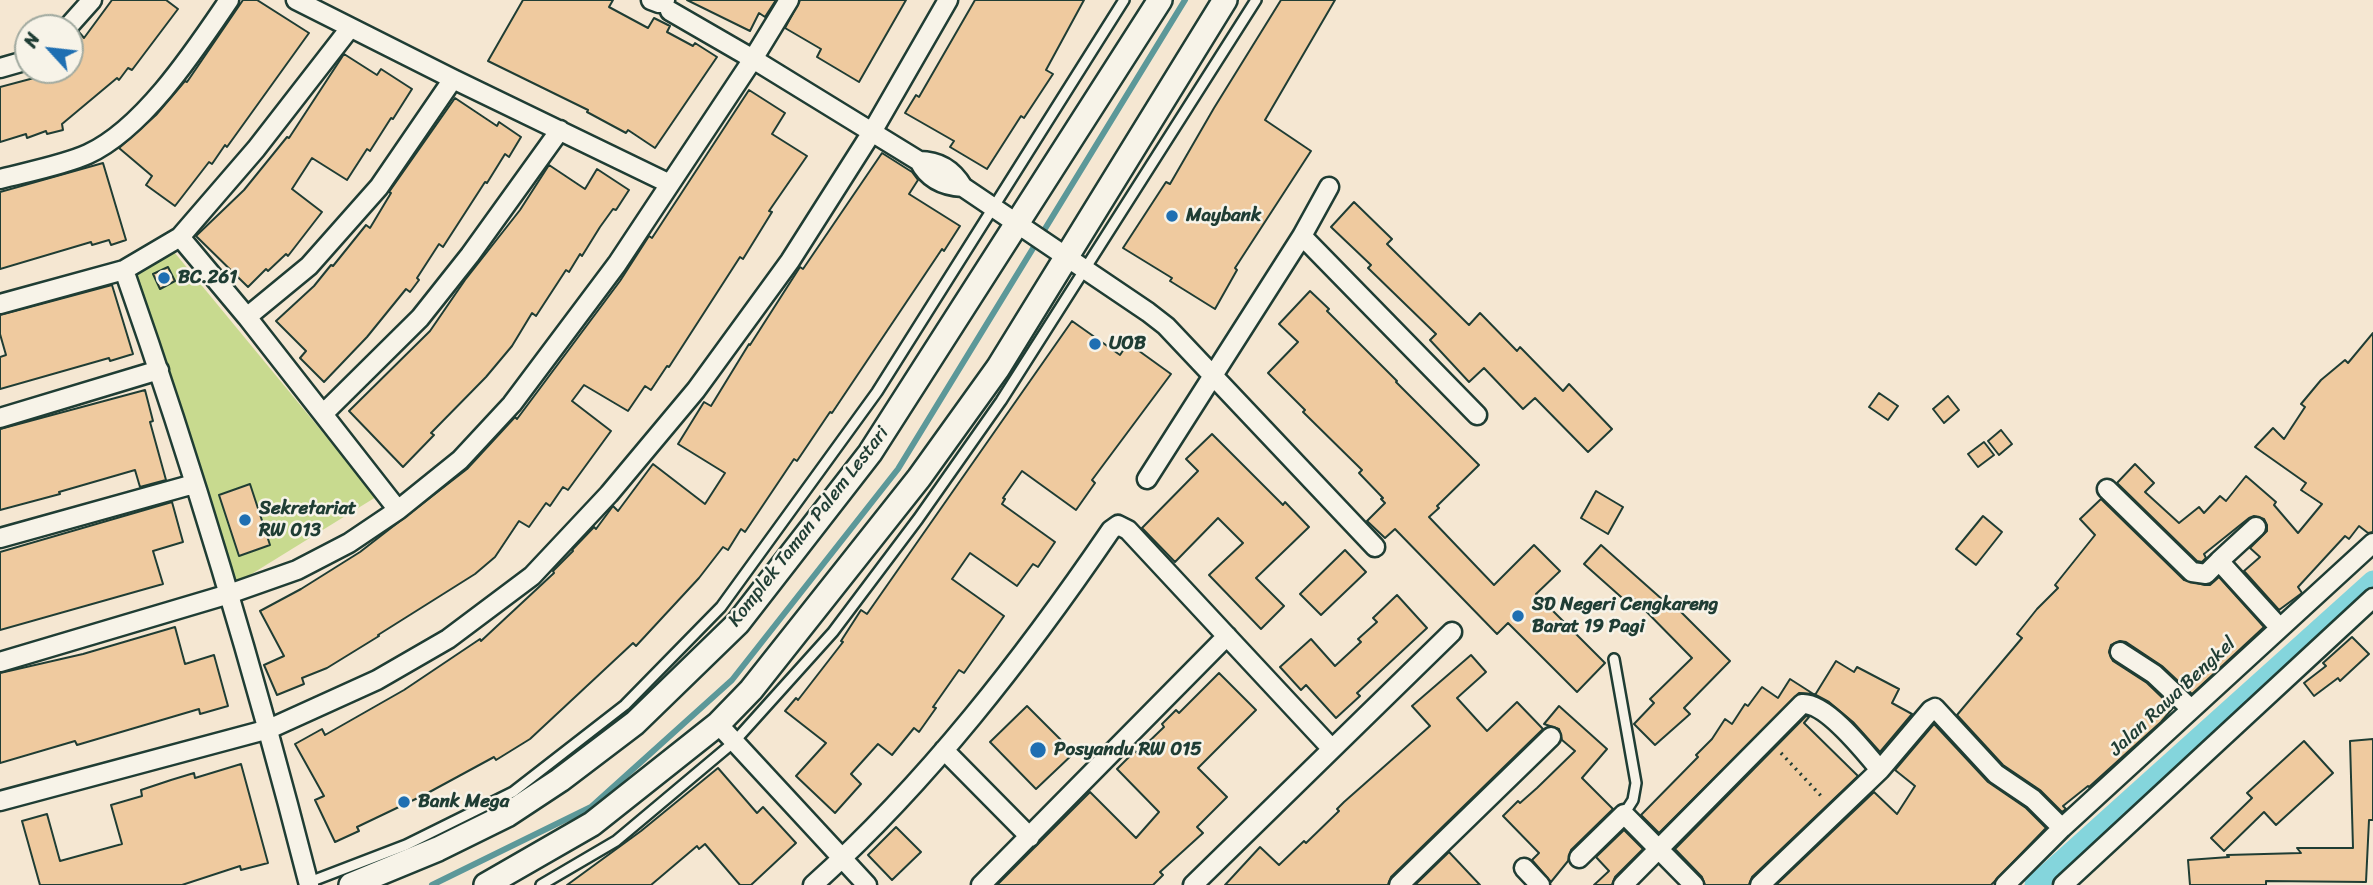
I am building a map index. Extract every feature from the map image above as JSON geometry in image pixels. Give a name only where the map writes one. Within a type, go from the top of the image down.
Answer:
[{"type":"street","points":[[80,14],[92,0]]},
{"type":"street","points":[[0,179],[88,154],[123,132],[152,102],[200,43],[229,0]]},
{"type":"street","points":[[296,0],[670,184]]},
{"type":"street","points":[[651,0],[668,5],[919,161],[926,174],[947,186],[963,187],[1166,326],[1376,547]]},
{"type":"street","points":[[0,662],[229,594],[297,570],[349,543],[398,510],[460,460],[512,404],[609,274],[753,59],[789,0]]},
{"type":"street","points":[[0,802],[269,729],[377,680],[448,639],[532,576],[609,494],[696,390],[790,261],[873,132],[948,0]]},
{"type":"street","name":"Komplek Taman Palem Lestari","points":[[351,885],[438,849],[507,815],[560,780],[635,723],[870,453],[1023,227],[1160,0]]},
{"type":"street","points":[[486,885],[592,824],[718,724],[751,690],[919,478],[998,368],[1059,251],[1225,0]]},
{"type":"street","points":[[0,304],[124,270],[180,237],[256,149],[350,28]]},
{"type":"street","points":[[247,317],[309,266],[379,187],[453,79]]},
{"type":"street","points":[[323,414],[420,318],[470,256],[559,130]]},
{"type":"street","points":[[1147,479],[1302,236],[1329,187]]},
{"type":"street","points":[[1302,236],[1477,415]]},
{"type":"street","points":[[180,237],[247,317],[398,510]]},
{"type":"street","points":[[124,270],[159,370],[229,594],[269,729],[307,884]]},
{"type":"street","points":[[0,418],[159,370]]},
{"type":"street","points":[[0,538],[194,484]]},
{"type":"street","points":[[2107,489],[2192,572],[2206,574],[2256,527]]},
{"type":"street","points":[[813,885],[842,859],[944,750],[1058,607],[1111,530],[1118,525],[1128,530],[1332,749]]},
{"type":"street","name":"Jalan Rawa Bengkel","points":[[2005,885],[2062,828],[2373,542]]},
{"type":"street","points":[[2219,561],[2279,627]]},
{"type":"street","points":[[2063,885],[2373,598]]},
{"type":"street","points":[[1193,885],[1452,632]]},
{"type":"street","points":[[981,885],[1227,636]]},
{"type":"street","points":[[2120,652],[2154,674],[2191,709]]},
{"type":"street","points":[[1623,885],[1802,704],[1815,705],[1855,740],[1880,770]]},
{"type":"street","points":[[1760,885],[1880,770],[1931,709],[1935,708],[1996,774],[2033,799],[2062,828]]},
{"type":"street","points":[[718,724],[867,885]]},
{"type":"street","points":[[1399,885],[1551,737]]},
{"type":"street","points":[[944,750],[1030,837]]},
{"type":"street","points":[[1579,858],[1624,814],[1694,885]]},
{"type":"street","points":[[1524,868],[1541,885]]},
{"type":"lane","points":[[307,884],[406,845],[513,792],[625,705],[729,615],[877,393],[992,206],[1124,0]]},
{"type":"lane","points":[[541,885],[616,841],[734,742],[833,632],[918,519],[1001,401],[1256,0]]},
{"type":"lane","points":[[1614,659],[1636,783],[1633,800],[1624,814]]},
{"type":"path","points":[[1767,739],[1836,812]]},
{"type":"green space","points":[[170,247],[376,497],[237,583],[131,266]]},
{"type":"building","points":[[112,0],[166,0],[178,9],[132,70],[128,68],[119,80],[117,78],[62,124],[63,130],[47,134],[46,131],[27,138],[26,134],[0,142],[0,87],[14,83],[84,84],[84,38]]},
{"type":"building","points":[[243,0],[257,0],[309,33],[227,147],[225,145],[212,164],[209,162],[175,206],[146,185],[152,176],[119,148],[156,115],[185,81],[187,82]]},
{"type":"building","points":[[523,0],[613,0],[609,7],[648,28],[654,18],[670,26],[667,32],[693,46],[695,43],[717,57],[655,148],[628,130],[626,133],[587,112],[588,110],[488,61]]},
{"type":"building","points":[[687,0],[776,0],[765,17],[759,13],[750,31]]},
{"type":"building","points":[[800,0],[906,0],[859,82],[817,57],[821,49],[785,28]]},
{"type":"building","points":[[975,0],[1084,0],[1046,70],[1053,74],[1024,118],[1021,116],[987,169],[950,147],[954,141],[905,113],[916,95],[919,97]]},
{"type":"building","points":[[1281,0],[1335,0],[1265,120],[1311,151],[1235,268],[1237,270],[1215,309],[1123,248],[1166,182],[1170,184]]},
{"type":"building","points":[[344,54],[377,75],[381,69],[412,89],[347,180],[312,158],[292,189],[322,212],[288,256],[286,254],[268,271],[266,269],[248,287],[196,236],[244,190],[287,137],[289,138]]},
{"type":"building","points":[[749,90],[785,113],[772,134],[807,156],[769,211],[772,212],[743,259],[740,257],[669,367],[667,366],[651,390],[645,386],[628,411],[584,385],[572,401],[611,431],[568,490],[563,487],[550,506],[546,503],[529,527],[519,521],[495,557],[475,574],[327,668],[302,678],[304,684],[277,695],[264,665],[284,656],[260,611],[360,552],[467,469],[515,417],[517,419],[620,281],[649,236],[652,238]]},
{"type":"building","points":[[455,98],[497,126],[499,122],[521,137],[509,157],[505,154],[487,183],[485,182],[443,247],[439,244],[410,292],[406,289],[367,337],[324,382],[300,358],[306,351],[276,321],[314,286],[331,265],[333,266],[366,225],[370,228],[391,193],[389,192]]},
{"type":"building","points":[[882,153],[912,172],[918,180],[909,194],[960,226],[832,413],[830,412],[797,461],[794,459],[745,532],[741,529],[728,550],[723,547],[699,578],[636,646],[633,643],[530,739],[496,760],[494,757],[357,827],[359,831],[335,842],[315,800],[324,796],[295,744],[322,729],[325,735],[404,690],[480,639],[481,641],[554,573],[572,550],[594,527],[596,529],[613,506],[618,511],[653,464],[705,504],[725,473],[678,444],[704,402],[711,406],[800,267],[803,269]]},
{"type":"building","points":[[103,163],[126,240],[111,245],[109,240],[92,245],[91,242],[0,269],[0,192]]},
{"type":"building","points":[[549,165],[585,189],[597,169],[629,190],[616,210],[613,209],[600,227],[582,256],[580,254],[569,272],[566,270],[536,316],[532,313],[512,346],[403,467],[349,411],[430,331],[465,280],[520,210]]},
{"type":"building","points":[[1354,202],[1392,239],[1387,244],[1469,325],[1480,313],[1517,351],[1520,347],[1563,391],[1569,384],[1612,429],[1588,452],[1535,398],[1523,409],[1484,368],[1469,382],[1430,340],[1436,334],[1368,268],[1371,265],[1331,227]]},
{"type":"building","name":"BC.261","points":[[168,267],[175,281],[160,289],[153,274]]},
{"type":"building","points":[[112,285],[133,354],[110,361],[109,358],[0,389],[0,357],[6,355],[0,334],[0,315]]},
{"type":"building","points":[[1310,291],[1479,465],[1429,517],[1494,585],[1534,545],[1560,571],[1536,594],[1605,663],[1577,692],[1508,623],[1497,634],[1395,529],[1385,538],[1367,521],[1385,503],[1381,499],[1383,498],[1359,473],[1362,470],[1268,373],[1298,342],[1279,324]]},
{"type":"building","points":[[1072,321],[1120,355],[1128,343],[1171,374],[1092,480],[1095,483],[1076,510],[1022,471],[1003,498],[1005,499],[1002,504],[1055,542],[1038,567],[1033,564],[1017,586],[970,553],[952,579],[1004,616],[964,673],[959,670],[919,732],[914,728],[892,755],[878,744],[851,774],[861,784],[835,813],[796,776],[826,743],[785,711],[796,698],[798,700],[843,642],[841,641],[861,610],[867,614]]},
{"type":"building","points":[[2373,333],[2373,532],[2368,533],[2359,526],[2349,539],[2345,536],[2298,587],[2302,593],[2279,610],[2244,571],[2260,557],[2250,548],[2267,531],[2264,519],[2254,516],[2249,518],[2204,554],[2206,558],[2202,562],[2197,561],[2117,483],[2135,464],[2154,483],[2145,492],[2179,523],[2199,507],[2204,513],[2220,496],[2226,501],[2246,476],[2276,502],[2274,505],[2298,533],[2322,504],[2301,490],[2306,483],[2255,447],[2273,428],[2284,439],[2305,407],[2301,404],[2321,380],[2345,360],[2348,363]]},
{"type":"building","points":[[145,390],[153,421],[150,422],[166,480],[140,487],[135,470],[0,510],[0,429]]},
{"type":"building","points":[[1879,393],[1898,406],[1888,420],[1869,407]]},
{"type":"building","points":[[1948,396],[1959,410],[1944,423],[1933,409]]},
{"type":"building","points":[[2001,430],[2012,444],[1999,455],[1988,441]]},
{"type":"building","points":[[1212,434],[1283,505],[1285,502],[1309,527],[1256,578],[1284,606],[1261,629],[1209,575],[1243,543],[1218,518],[1175,562],[1142,528],[1198,471],[1186,459]]},
{"type":"building","points":[[1984,442],[1994,455],[1978,467],[1968,454]]},
{"type":"building","name":"Sekretariat RW 013","points":[[250,484],[270,545],[239,556],[219,495]]},
{"type":"building","points":[[1596,491],[1623,507],[1608,534],[1581,518]]},
{"type":"building","points":[[2101,499],[2184,580],[2210,585],[2219,577],[2264,627],[2192,694],[2162,666],[2126,642],[2120,641],[2111,645],[2109,652],[2113,661],[2147,683],[2173,708],[2089,787],[2063,806],[2066,809],[2062,812],[2040,790],[2003,765],[1957,715],[2022,638],[2017,634],[2058,588],[2055,585],[2095,535],[2080,519]]},
{"type":"building","points":[[172,502],[183,542],[153,551],[163,584],[0,630],[0,552]]},
{"type":"building","points":[[1983,516],[2002,532],[1976,565],[1956,549]]},
{"type":"building","points":[[1601,545],[1664,601],[1667,598],[1730,661],[1684,708],[1690,714],[1655,745],[1634,724],[1654,703],[1650,699],[1692,658],[1634,599],[1629,604],[1584,564]]},
{"type":"building","points":[[1345,550],[1366,572],[1321,615],[1300,594]]},
{"type":"building","points":[[1397,595],[1427,628],[1357,693],[1360,696],[1336,718],[1306,685],[1301,690],[1280,667],[1311,639],[1335,666],[1361,642],[1358,639],[1377,622],[1373,618]]},
{"type":"building","points":[[175,627],[185,664],[214,655],[228,706],[200,714],[199,709],[77,745],[75,741],[0,763],[0,673],[83,654]]},
{"type":"building","points":[[2352,637],[2369,654],[2340,681],[2338,678],[2314,696],[2304,683],[2326,666],[2323,663]]},
{"type":"building","points":[[1471,655],[1486,672],[1457,698],[1487,731],[1517,702],[1543,729],[1391,877],[1388,885],[1225,885],[1260,847],[1279,865],[1304,841],[1306,843],[1339,811],[1337,809],[1344,802],[1430,726],[1412,706]]},
{"type":"building","points":[[1836,661],[1854,672],[1857,667],[1899,689],[1892,703],[1912,714],[1880,752],[1853,722],[1829,702],[1815,695]]},
{"type":"building","points":[[1219,673],[1256,710],[1198,768],[1227,797],[1197,827],[1203,833],[1160,872],[1163,875],[1153,885],[997,885],[1090,792],[1136,838],[1159,812],[1117,769],[1164,727],[1162,724],[1176,710],[1179,713]]},
{"type":"building","points":[[1790,679],[1813,694],[1799,693],[1659,833],[1641,815],[1698,757],[1696,755],[1712,739],[1725,719],[1732,724],[1745,704],[1748,706],[1762,687],[1778,698]]},
{"type":"building","points":[[1027,706],[1074,753],[1036,789],[990,742]]},
{"type":"building","points":[[1559,706],[1607,749],[1582,778],[1613,809],[1571,850],[1568,861],[1551,882],[1532,860],[1539,853],[1503,816],[1575,751],[1562,740],[1559,729],[1544,724]]},
{"type":"building","points":[[1806,716],[1809,717],[1804,723],[1858,776],[1752,877],[1749,885],[1705,885],[1702,877],[1675,849]]},
{"type":"building","points":[[1934,724],[1988,782],[2026,808],[2046,828],[1994,882],[1991,885],[1776,885],[1874,792],[1897,814],[1915,786],[1895,770]]},
{"type":"building","points":[[2373,739],[2373,820],[2369,820],[2366,882],[2266,881],[2266,885],[2190,885],[2188,860],[2229,857],[2227,855],[2301,853],[2297,848],[2353,848],[2350,741]]},
{"type":"building","points":[[2304,741],[2333,773],[2276,825],[2264,812],[2224,851],[2211,838],[2252,798],[2247,793]]},
{"type":"building","points":[[241,764],[268,863],[241,870],[240,866],[182,885],[40,885],[22,821],[47,814],[60,861],[122,844],[111,805],[142,796],[141,790],[171,780],[194,773],[195,778]]},
{"type":"building","points":[[718,768],[757,813],[763,807],[796,843],[751,885],[740,885],[705,844],[699,849],[697,846],[651,885],[567,885],[641,831]]},
{"type":"building","points":[[896,827],[921,852],[892,880],[868,855]]},
{"type":"building","points":[[1624,830],[1643,849],[1615,877],[1612,885],[1594,885],[1609,871],[1596,857]]},
{"type":"building","points":[[1449,852],[1480,885],[1415,885]]},
{"type":"waterway","points":[[432,885],[591,807],[732,680],[898,469],[1185,0]]},
{"type":"waterway","points":[[2035,885],[2373,581]]},
{"type":"place","name":"Maybank","points":[[1172,216]]},
{"type":"place","name":"BC.261","points":[[164,278]]},
{"type":"place","name":"UOB","points":[[1095,344]]},
{"type":"place","name":"Sekretariat RW 013","points":[[245,520]]},
{"type":"place","name":"SD Negeri Cengkareng Barat 19 Pagi","points":[[1518,616]]},
{"type":"place","name":"Posyandu RW 015","points":[[1038,750]]},
{"type":"place","name":"Bank Mega","points":[[404,802]]}]
